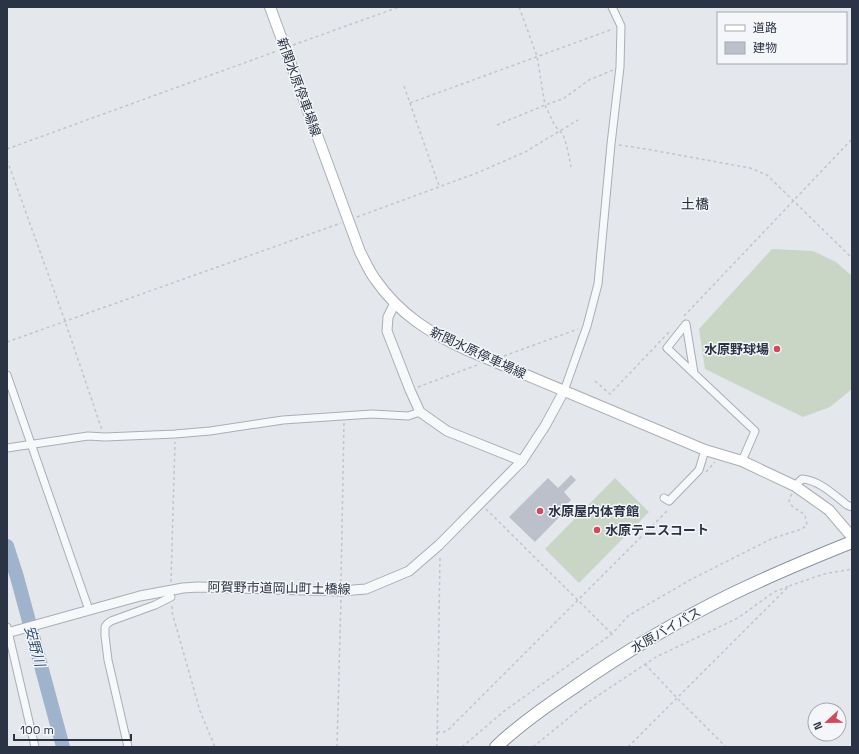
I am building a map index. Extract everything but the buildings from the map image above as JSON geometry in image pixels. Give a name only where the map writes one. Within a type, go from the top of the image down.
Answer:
[{"type":"highway","name":"水原バイパス","points":[[496,747],[552,702],[661,632],[732,594],[852,542]]},
{"type":"main road","name":"新関水原停車場線","points":[[270,7],[347,221],[360,252],[375,279],[395,302],[417,323],[442,339],[600,407],[705,450],[742,461],[795,486],[829,510],[852,537]]},
{"type":"street","points":[[564,391],[587,326],[598,284],[620,67],[621,26],[612,7]]},
{"type":"street","points":[[395,302],[388,317],[387,331],[420,412],[447,431],[522,461]]},
{"type":"street","points":[[694,373],[686,324],[667,348],[755,431],[742,461]]},
{"type":"street","points":[[7,375],[89,610]]},
{"type":"street","name":"阿賀野市道岡山町土橋線","points":[[8,631],[18,630],[140,596],[171,593],[198,587],[341,591],[366,589],[409,571],[439,545],[522,461],[545,426],[564,391]]},
{"type":"street","points":[[7,448],[88,436],[105,437],[175,434],[210,431],[283,420],[372,414],[408,416],[420,412]]},
{"type":"street","points":[[664,498],[668,501],[699,470],[705,450]]},
{"type":"street","points":[[795,486],[802,479],[810,479],[852,507]]},
{"type":"street","points":[[128,747],[108,660],[105,627],[111,621],[155,605],[171,593]]},
{"type":"street","points":[[8,631],[35,747]]},
{"type":"path","points":[[7,149],[399,7]]},
{"type":"path","points":[[520,7],[537,56],[545,105],[555,126],[563,134],[567,147],[570,167]]},
{"type":"path","points":[[410,103],[621,26]]},
{"type":"path","points":[[497,125],[562,99],[589,80],[620,67]]},
{"type":"path","points":[[404,86],[439,186]]},
{"type":"path","points":[[7,342],[477,173],[525,152],[578,120]]},
{"type":"path","points":[[681,320],[852,139]]},
{"type":"path","points":[[611,144],[750,168],[767,175],[852,258]]},
{"type":"path","points":[[7,160],[105,437]]},
{"type":"path","points":[[596,381],[610,394],[670,331]]},
{"type":"path","points":[[337,747],[344,416]]},
{"type":"path","points":[[175,434],[171,593],[172,612],[192,686],[200,711],[215,747]]},
{"type":"path","points":[[702,476],[713,466],[720,455]]},
{"type":"path","points":[[462,747],[503,712],[612,634],[628,616],[690,580],[771,539],[802,529],[807,525],[805,515],[792,506],[789,501],[795,486]]},
{"type":"path","points":[[480,503],[612,634]]},
{"type":"path","points":[[437,732],[444,732],[448,730],[669,509]]},
{"type":"path","points":[[437,747],[439,545]]},
{"type":"path","points":[[533,747],[587,703],[656,657],[738,618],[774,592],[824,574],[852,569]]},
{"type":"path","points":[[628,747],[789,586]]},
{"type":"path","points":[[646,664],[677,698],[726,747]]},
{"type":"green space","name":"水原野球場","points":[[772,249],[813,251],[836,262],[852,276],[852,389],[830,407],[803,417],[705,369],[699,329]]},
{"type":"green space","name":"水原テニスコート","points":[[615,478],[649,512],[579,583],[545,549]]},
{"type":"waterway","name":"安野川","points":[[7,546],[17,577],[63,747]]},
{"type":"place","name":"水原野球場","points":[[777,349]]},
{"type":"place","name":"水原屋内体育館","points":[[540,511]]},
{"type":"place","name":"水原テニスコート","points":[[597,530]]},
{"type":"district","name":"土橋","points":[[695,204]]}]
